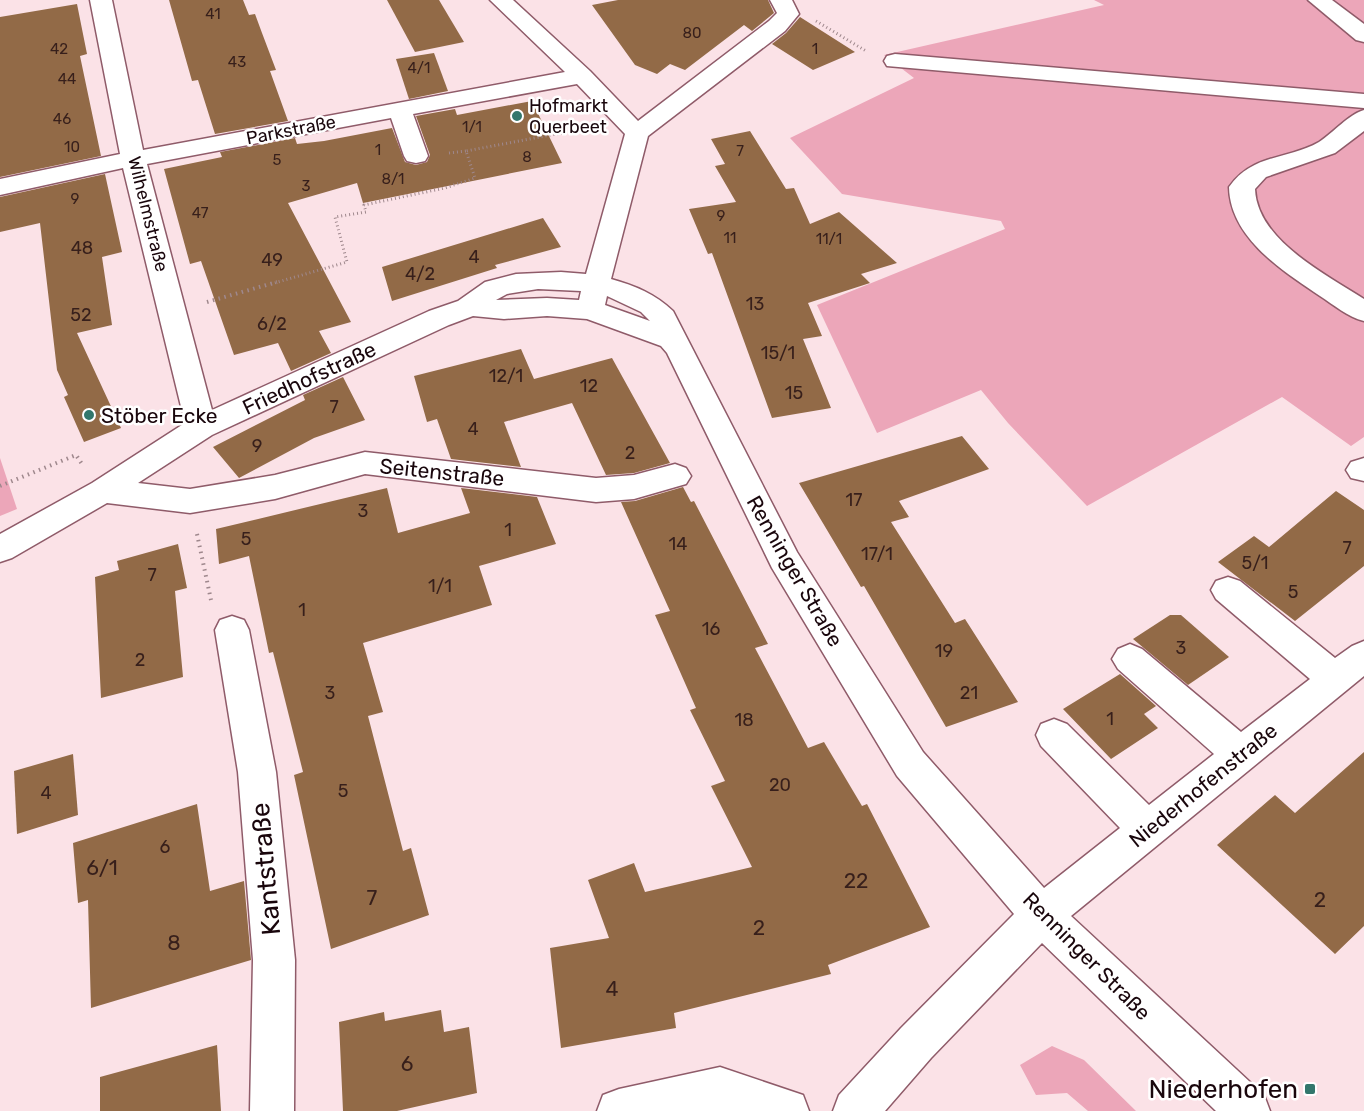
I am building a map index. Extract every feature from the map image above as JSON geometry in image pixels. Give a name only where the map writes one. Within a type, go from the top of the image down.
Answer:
[{"type":"street","name":"Wilhelmstraße","points":[[100,0],[134,159],[201,427]]},
{"type":"street","points":[[501,0],[582,76],[634,130]]},
{"type":"street","points":[[1319,0],[1364,35]]},
{"type":"street","points":[[594,297],[634,130],[782,13]]},
{"type":"street","points":[[895,62],[1364,100]]},
{"type":"street","name":"Parkstraße","points":[[0,187],[134,159],[582,76]]},
{"type":"street","points":[[400,110],[416,156]]},
{"type":"street","points":[[1364,117],[1356,126],[1326,148],[1257,172],[1242,187],[1242,203],[1249,220],[1268,242],[1300,268],[1364,312]]},
{"type":"street","name":"Friedhofstraße","points":[[0,549],[103,491],[201,427],[439,318],[468,307],[504,310],[547,307],[594,297]]},
{"type":"street","name":"Renninger Straße","points":[[594,297],[671,339],[679,349],[784,559],[910,764],[1041,915],[1248,1111]]},
{"type":"street","name":"Seitenstraße","points":[[103,491],[190,501],[275,487],[365,464],[386,464],[596,490],[634,487],[675,476]]},
{"type":"street","points":[[1228,590],[1335,679]]},
{"type":"street","name":"Kantstraße","points":[[232,630],[257,772],[274,960],[272,1111]]},
{"type":"street","name":"Niederhofenstraße","points":[[855,1111],[916,1043],[1041,915],[1364,656]]},
{"type":"street","points":[[1130,659],[1240,755]]},
{"type":"street","points":[[1054,735],[1147,830]]},
{"type":"street","points":[[619,1111],[720,1089],[788,1111]]},
{"type":"path","points":[[782,13],[809,16],[842,38],[877,56],[895,62]]},
{"type":"path","points":[[172,312],[347,262],[335,218],[366,212],[364,205],[445,188],[475,178],[466,151],[556,134],[634,130]]},
{"type":"path","points":[[0,486],[76,455],[103,491]]},
{"type":"path","points":[[190,501],[211,599],[232,630]]},
{"type":"shaded area","points":[[1094,0],[1364,0],[1364,437],[1351,446],[1282,397],[1087,506],[1008,423],[981,390],[877,433],[817,305],[1005,229],[1001,221],[842,194],[790,138],[914,78],[884,55],[1104,5]]},
{"type":"shaded area","points":[[0,458],[17,509],[0,516]]},
{"type":"shaded area","points":[[1052,1046],[1084,1060],[1136,1111],[1088,1111],[1067,1093],[1036,1095],[1020,1065]]},
{"type":"building","points":[[169,0],[243,0],[249,15],[255,14],[276,70],[270,71],[288,121],[215,134],[198,80],[192,81]]},
{"type":"building","points":[[387,0],[439,0],[464,42],[415,52]]},
{"type":"building","points":[[618,0],[768,0],[774,13],[752,31],[744,25],[685,70],[670,64],[657,74],[635,65],[592,5]]},
{"type":"building","points":[[77,4],[87,54],[80,56],[101,156],[0,177],[0,17]]},
{"type":"building","points":[[800,17],[855,52],[813,70],[772,44]]},
{"type":"building","points":[[434,53],[448,91],[409,99],[396,59]]},
{"type":"building","points":[[532,101],[562,163],[363,203],[357,183],[288,203],[351,322],[319,331],[331,353],[291,371],[278,343],[234,355],[201,261],[190,264],[164,169],[222,157],[220,152],[295,138],[297,144],[392,128],[405,162],[416,165],[427,162],[430,155],[416,116],[455,109],[457,115]]},
{"type":"building","points":[[750,131],[786,189],[794,188],[810,224],[839,212],[897,263],[861,274],[870,283],[808,303],[822,336],[803,339],[831,408],[772,418],[712,253],[708,254],[689,209],[736,202],[715,166],[725,164],[711,139]]},
{"type":"building","points":[[105,174],[122,252],[102,257],[112,325],[77,333],[121,428],[84,442],[64,397],[68,395],[57,370],[40,223],[0,232],[0,197]]},
{"type":"building","points":[[543,218],[561,247],[495,265],[497,268],[392,301],[382,267]]},
{"type":"building","points":[[521,349],[534,379],[612,358],[670,463],[634,473],[606,475],[572,403],[504,422],[521,467],[451,459],[437,419],[427,422],[414,376]]},
{"type":"building","points":[[343,377],[365,420],[314,438],[239,478],[213,447],[305,400],[303,395]]},
{"type":"building","points":[[962,436],[989,469],[899,501],[909,517],[891,522],[955,623],[965,619],[1018,702],[946,727],[864,586],[861,587],[799,483]]},
{"type":"building","points":[[683,487],[691,502],[694,501],[768,644],[755,648],[808,748],[824,742],[862,806],[867,804],[930,927],[828,965],[831,974],[674,1013],[676,1028],[561,1048],[550,948],[609,938],[588,880],[634,863],[645,892],[752,867],[711,786],[725,781],[690,710],[696,708],[655,615],[670,611],[621,502],[635,501]]},
{"type":"building","points":[[387,488],[398,533],[470,513],[461,488],[537,497],[556,544],[479,566],[492,605],[363,643],[383,712],[368,716],[403,851],[411,848],[429,915],[331,949],[294,775],[303,772],[273,652],[269,653],[249,556],[219,564],[216,529]]},
{"type":"building","points":[[1336,491],[1364,510],[1364,566],[1295,621],[1218,562],[1254,536],[1269,547]]},
{"type":"building","points":[[178,544],[187,588],[175,591],[183,677],[101,698],[95,577],[119,570],[117,561]]},
{"type":"building","points":[[1170,615],[1181,615],[1229,657],[1188,685],[1133,639]]},
{"type":"building","points":[[1120,674],[1156,706],[1144,714],[1158,728],[1111,759],[1063,709]]},
{"type":"building","points":[[1364,752],[1364,926],[1335,954],[1217,845],[1275,795],[1295,813]]},
{"type":"building","points":[[73,754],[78,815],[17,834],[14,771]]},
{"type":"building","points":[[197,804],[210,891],[244,881],[251,960],[91,1008],[88,900],[78,903],[73,843]]},
{"type":"building","points":[[441,1010],[444,1032],[469,1027],[477,1093],[397,1111],[343,1111],[339,1022],[384,1012],[385,1021]]},
{"type":"building","points":[[217,1045],[221,1111],[100,1111],[100,1077]]},
{"type":"place","name":"Hofmarkt Querbeet","points":[[517,116]]},
{"type":"place","name":"Stöber Ecke","points":[[89,415]]},
{"type":"place","name":"Niederhofen","points":[[1310,1089]]}]
